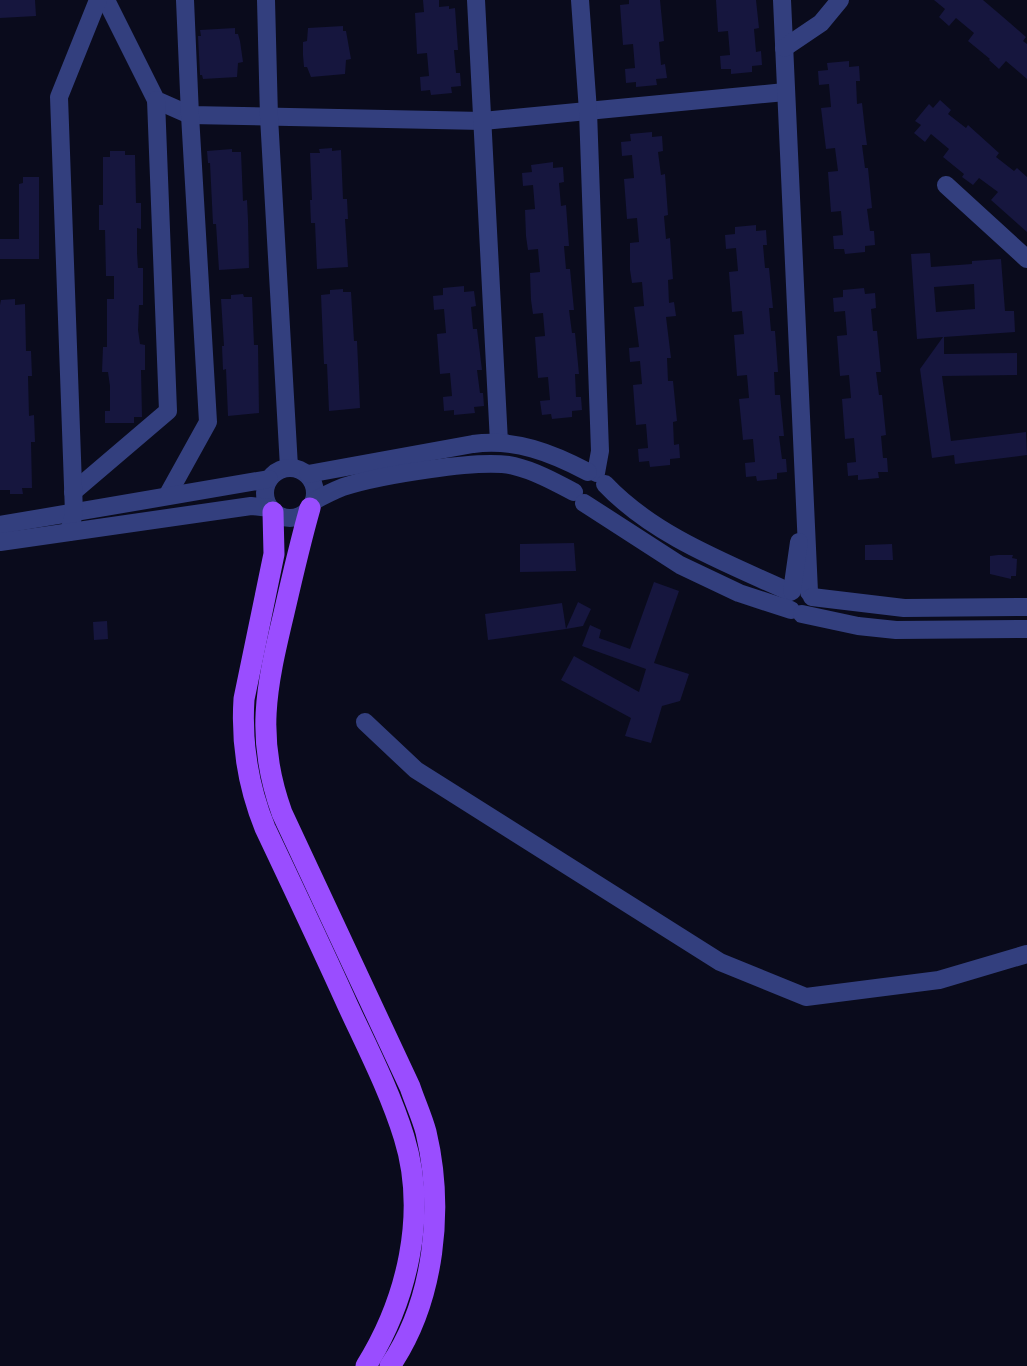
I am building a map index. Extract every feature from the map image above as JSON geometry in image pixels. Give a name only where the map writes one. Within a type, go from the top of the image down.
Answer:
[{"type":"main road","points":[[312,505],[269,677],[265,717],[266,746],[271,776],[282,813],[410,1087],[425,1131],[434,1190],[434,1225],[428,1272],[414,1318],[390,1366]]},
{"type":"main road","points":[[271,510],[274,554],[244,699],[243,743],[246,765],[265,828],[388,1093],[405,1140],[413,1190],[412,1241],[402,1291],[383,1338],[366,1366]]},
{"type":"street","points":[[69,532],[74,513],[59,97],[98,0]]},
{"type":"street","points":[[73,492],[168,411],[156,100],[106,0]]},
{"type":"street","points":[[167,496],[208,422],[186,0]]},
{"type":"street","points":[[266,0],[269,117],[289,467]]},
{"type":"street","points":[[477,0],[499,442]]},
{"type":"street","points":[[579,497],[598,501],[604,494],[596,476],[600,451],[588,111],[580,0]]},
{"type":"street","points":[[782,0],[804,508],[801,593]]},
{"type":"street","points":[[784,48],[821,23],[839,0]]},
{"type":"street","points":[[156,100],[190,115],[482,121],[785,92]]},
{"type":"street","points":[[946,185],[1027,259]]},
{"type":"street","points":[[308,474],[473,444],[499,442],[541,451],[596,476],[631,507],[680,538],[801,593],[904,608],[1027,607]]},
{"type":"street","points":[[0,542],[251,506],[271,510],[288,518],[304,514],[312,505],[335,490],[357,484],[408,474],[487,464],[515,466],[579,497],[680,565],[739,593],[797,612],[858,626],[896,630],[1027,629]]},
{"type":"street","points":[[0,525],[269,479],[281,469],[289,467],[308,474],[313,482],[315,492],[312,505]]},
{"type":"street","points":[[579,497],[576,479],[596,476]]},
{"type":"street","points":[[269,479],[264,494],[271,510]]},
{"type":"street","points":[[797,612],[787,603],[801,593]]},
{"type":"street","points":[[365,722],[416,770],[720,962],[806,998],[939,980],[1027,954]]},
{"type":"building","points":[[0,0],[35,0],[36,16],[0,18]]},
{"type":"building","points":[[423,0],[439,0],[439,7],[455,8],[458,50],[454,50],[456,73],[460,73],[461,86],[451,87],[452,93],[431,95],[430,90],[421,91],[420,77],[429,76],[427,53],[417,54],[415,13],[424,12]]},
{"type":"building","points":[[629,0],[660,0],[664,41],[659,42],[661,65],[665,64],[667,78],[656,79],[657,85],[636,87],[636,82],[626,83],[625,69],[635,68],[633,44],[623,45],[620,5],[629,4]]},
{"type":"building","points":[[716,0],[756,0],[759,28],[754,29],[756,52],[761,51],[762,65],[752,66],[752,72],[731,74],[731,69],[721,69],[720,56],[730,55],[728,31],[718,32]]},
{"type":"building","points":[[934,0],[983,0],[1026,37],[1023,41],[1027,44],[1027,79],[1006,61],[999,69],[968,41],[974,33],[956,18],[949,26],[939,17],[945,9]]},
{"type":"building","points":[[343,26],[351,59],[346,60],[345,74],[311,77],[307,67],[304,67],[303,55],[303,42],[307,41],[308,28]]},
{"type":"building","points":[[235,28],[243,62],[238,63],[237,77],[203,79],[200,75],[200,30]]},
{"type":"building","points":[[849,61],[849,67],[859,66],[860,81],[856,81],[857,104],[862,103],[867,145],[862,145],[865,168],[868,168],[872,208],[867,209],[875,245],[865,246],[865,252],[845,254],[844,249],[834,249],[833,236],[843,235],[841,211],[831,212],[828,172],[838,171],[835,148],[826,149],[821,108],[831,107],[829,84],[819,85],[818,71],[828,70],[827,63]]},
{"type":"building","points":[[940,100],[951,110],[948,114],[966,128],[968,125],[999,153],[996,157],[1014,171],[1017,168],[1027,177],[1027,232],[991,200],[998,192],[979,178],[973,185],[943,157],[949,149],[931,134],[925,142],[914,133],[921,125],[915,121],[929,104],[933,108]]},
{"type":"building","points":[[652,132],[652,137],[662,136],[663,151],[658,152],[661,175],[665,174],[668,215],[664,216],[666,239],[670,238],[673,279],[668,280],[669,303],[674,302],[676,316],[666,317],[671,358],[667,358],[668,381],[673,381],[677,421],[673,422],[674,445],[679,444],[680,458],[670,459],[670,465],[650,467],[649,461],[639,462],[638,449],[648,448],[646,424],[636,425],[633,385],[642,384],[640,361],[630,362],[629,348],[639,347],[634,307],[644,306],[642,282],[632,283],[630,270],[630,243],[639,242],[637,218],[627,219],[624,179],[634,178],[632,155],[622,156],[621,142],[631,141],[630,134]]},
{"type":"building","points":[[332,148],[332,151],[341,150],[343,199],[347,199],[348,219],[345,219],[348,267],[317,269],[315,223],[311,223],[310,153],[320,153],[319,149]]},
{"type":"building","points":[[232,149],[232,152],[241,152],[243,201],[247,200],[249,268],[219,270],[207,151]]},
{"type":"building","points":[[110,151],[125,151],[125,155],[135,155],[136,203],[141,203],[137,253],[138,268],[143,268],[143,305],[139,305],[138,330],[140,344],[145,345],[145,370],[141,370],[142,417],[134,417],[134,423],[105,423],[105,411],[110,411],[110,386],[108,372],[102,372],[103,347],[107,347],[107,299],[114,299],[114,276],[106,276],[105,230],[99,230],[99,205],[103,205],[103,157],[110,157]]},
{"type":"building","points":[[553,162],[553,168],[563,167],[564,182],[559,183],[561,206],[566,205],[569,246],[564,246],[566,269],[570,269],[574,310],[569,310],[572,333],[575,333],[579,374],[575,374],[576,397],[581,397],[582,410],[572,411],[572,417],[552,419],[551,414],[542,415],[540,401],[550,400],[548,377],[538,378],[535,337],[545,336],[543,313],[533,314],[530,273],[540,272],[538,249],[528,250],[526,236],[525,210],[535,209],[533,185],[523,186],[522,173],[532,172],[531,165]]},
{"type":"building","points":[[23,177],[39,177],[39,259],[0,259],[0,239],[19,239],[19,184],[23,183]]},
{"type":"building","points":[[756,225],[756,231],[766,230],[767,245],[763,245],[765,268],[769,268],[773,308],[769,308],[771,331],[775,331],[778,372],[774,372],[775,395],[780,395],[784,436],[779,436],[787,472],[777,473],[777,479],[757,481],[756,476],[746,477],[745,463],[755,462],[753,439],[743,440],[739,399],[749,398],[747,375],[737,376],[734,335],[744,334],[742,311],[732,312],[729,272],[738,271],[736,248],[726,249],[725,235],[735,234],[735,227]]},
{"type":"building","points":[[930,253],[931,267],[1001,259],[1005,311],[1014,311],[1015,332],[944,337],[944,354],[1017,353],[1017,375],[942,376],[951,441],[1026,432],[1027,455],[955,464],[954,455],[932,458],[920,369],[943,337],[917,339],[911,254]],"holes":[[[974,284],[975,309],[936,312],[934,287]]]},
{"type":"building","points":[[464,286],[464,292],[474,291],[476,306],[471,307],[473,329],[477,329],[482,370],[477,370],[484,406],[474,407],[475,413],[454,415],[454,410],[444,411],[443,397],[452,396],[450,373],[440,374],[437,334],[446,333],[444,309],[434,310],[433,296],[443,295],[443,288]]},
{"type":"building","points":[[864,288],[865,294],[875,293],[876,308],[871,309],[873,331],[877,331],[881,372],[876,372],[879,395],[882,395],[886,435],[881,436],[883,458],[887,458],[888,472],[878,472],[879,478],[858,480],[858,475],[848,476],[847,463],[856,462],[854,438],[845,439],[842,399],[851,398],[849,375],[840,376],[837,336],[847,335],[845,311],[834,312],[833,298],[843,297],[843,290]]},
{"type":"building","points":[[343,289],[343,292],[351,292],[354,341],[357,341],[360,408],[329,411],[321,295],[330,294],[330,290]]},
{"type":"building","points":[[243,294],[244,297],[252,297],[254,345],[258,345],[259,413],[228,416],[226,369],[223,370],[221,299],[231,299],[231,295]]},
{"type":"building","points":[[15,299],[15,305],[25,304],[26,351],[31,351],[32,376],[28,376],[29,416],[34,415],[35,442],[31,442],[32,488],[22,488],[23,494],[10,494],[10,490],[0,490],[0,305],[1,300]]},
{"type":"building","points":[[574,543],[576,571],[520,572],[520,544]]},
{"type":"building","points":[[892,544],[893,560],[865,560],[865,545]]},
{"type":"building","points":[[1013,555],[1012,558],[1017,559],[1016,576],[1011,576],[1011,579],[990,574],[990,556]]},
{"type":"building","points":[[654,582],[679,591],[654,663],[689,674],[680,701],[662,706],[651,743],[625,736],[631,718],[561,680],[574,656],[639,692],[646,669],[582,646],[590,625],[601,630],[599,638],[630,649]]},
{"type":"building","points":[[578,602],[591,609],[583,626],[566,629]]},
{"type":"building","points":[[562,603],[566,629],[488,640],[485,614]]},
{"type":"building","points":[[107,621],[108,639],[94,640],[93,622]]}]
